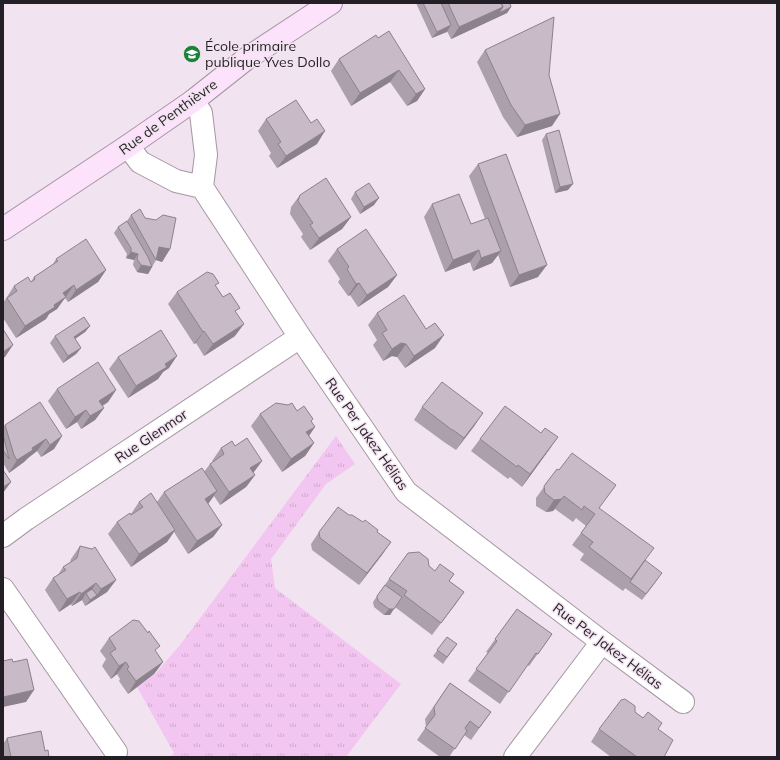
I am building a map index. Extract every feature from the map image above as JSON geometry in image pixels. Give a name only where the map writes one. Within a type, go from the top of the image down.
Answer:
[{"type":"street","name":"Rue de Penthièvre","points":[[3,228],[128,146],[193,101],[246,59],[331,3]]},
{"type":"street","points":[[128,146],[140,162],[176,181],[202,187],[206,155],[201,113],[193,101]]},
{"type":"street","name":"Rue Per Jakez Hélias","points":[[202,187],[300,337],[406,492],[683,702]]},
{"type":"street","name":"Rue Glenmor","points":[[3,536],[26,519],[300,337]]},
{"type":"street","points":[[3,589],[116,752]]},
{"type":"street","points":[[515,757],[602,642]]},
{"type":"green space","points":[[336,436],[355,464],[326,484],[271,559],[275,588],[401,684],[346,757],[170,757],[174,753],[137,687],[155,674],[180,645]]},
{"type":"building","points":[[423,3],[441,3],[451,25],[437,32]]},
{"type":"building","points":[[448,3],[501,3],[503,7],[459,27]]},
{"type":"building","points":[[501,3],[510,3],[511,7],[499,13],[503,7]]},
{"type":"building","points":[[554,17],[549,75],[560,114],[525,125],[511,105],[485,50]]},
{"type":"building","points":[[389,31],[425,89],[416,94],[399,70],[360,93],[339,59],[376,35],[378,38]]},
{"type":"building","points":[[296,100],[311,123],[317,119],[325,131],[286,156],[278,144],[281,142],[266,119]]},
{"type":"building","points":[[559,130],[573,184],[560,187],[546,134]]},
{"type":"building","points":[[506,154],[547,265],[519,275],[478,164]]},
{"type":"building","points":[[326,178],[351,217],[319,238],[310,225],[313,223],[298,201],[300,195]]},
{"type":"building","points":[[369,183],[379,198],[364,207],[355,192]]},
{"type":"building","points":[[459,194],[471,224],[488,218],[501,251],[481,258],[479,250],[453,260],[432,204]]},
{"type":"building","points":[[140,209],[145,218],[156,220],[163,215],[176,218],[170,249],[159,247],[156,260],[131,215]]},
{"type":"building","points":[[127,221],[148,257],[152,267],[141,265],[137,259],[138,254],[131,252],[131,248],[118,227]]},
{"type":"building","points":[[366,229],[397,275],[367,295],[359,283],[356,284],[347,269],[349,267],[337,249]]},
{"type":"building","points":[[86,239],[106,270],[76,290],[74,285],[63,293],[66,297],[54,305],[55,307],[25,326],[7,298],[17,291],[14,286],[28,277],[31,282],[35,279],[34,277],[58,261],[56,259]]},
{"type":"building","points":[[207,272],[213,274],[219,283],[215,285],[223,297],[230,293],[240,308],[235,311],[244,324],[213,344],[204,331],[203,332],[177,292]]},
{"type":"building","points":[[404,295],[426,329],[435,323],[444,335],[414,356],[406,344],[401,343],[392,349],[382,333],[387,330],[377,313]]},
{"type":"building","points":[[84,317],[90,326],[74,337],[81,348],[68,356],[55,336]]},
{"type":"building","points":[[3,329],[13,345],[3,352]]},
{"type":"building","points":[[161,330],[177,356],[165,364],[167,367],[136,386],[118,357]]},
{"type":"building","points":[[98,362],[116,390],[99,401],[104,408],[90,416],[86,410],[75,417],[57,389]]},
{"type":"building","points":[[442,382],[483,413],[464,438],[422,407]]},
{"type":"building","points":[[40,402],[62,436],[50,445],[46,439],[32,448],[33,450],[17,460],[14,455],[5,425]]},
{"type":"building","points":[[276,403],[288,405],[292,403],[297,411],[304,406],[313,419],[311,421],[315,427],[306,432],[314,443],[291,459],[260,414]]},
{"type":"building","points":[[505,406],[541,433],[545,428],[558,437],[530,474],[518,465],[517,467],[480,439]]},
{"type":"building","points":[[3,436],[4,438],[9,459],[3,450]]},
{"type":"building","points":[[247,438],[262,461],[250,468],[255,475],[229,492],[210,464],[224,454],[221,448],[232,441],[235,446]]},
{"type":"building","points":[[572,453],[616,485],[599,508],[654,548],[631,579],[589,547],[593,542],[581,533],[595,514],[584,506],[582,510],[564,496],[562,499],[554,500],[545,493],[544,486]]},
{"type":"building","points":[[202,468],[217,491],[205,499],[222,525],[197,541],[164,492]]},
{"type":"building","points":[[3,470],[11,482],[3,487]]},
{"type":"building","points":[[151,493],[175,530],[139,554],[117,522],[130,513],[131,515],[143,507],[139,502]]},
{"type":"building","points":[[338,507],[349,515],[352,515],[363,522],[365,520],[378,530],[377,532],[391,542],[367,573],[320,538],[319,532]]},
{"type":"building","points":[[80,546],[92,549],[95,547],[116,580],[101,589],[96,583],[81,594],[80,592],[67,599],[53,578],[66,570],[63,567],[77,558]]},
{"type":"building","points":[[419,552],[428,559],[429,566],[435,571],[440,564],[454,574],[449,581],[464,592],[441,623],[404,595],[407,591],[389,579],[408,553]]},
{"type":"building","points":[[645,560],[662,573],[646,594],[630,582]]},
{"type":"building","points":[[385,585],[402,597],[394,609],[389,609],[378,601],[377,596]]},
{"type":"building","points":[[92,589],[97,595],[90,600],[86,593]]},
{"type":"building","points":[[517,609],[552,634],[538,654],[536,653],[509,692],[476,669],[497,641],[495,639]]},
{"type":"building","points":[[133,620],[139,621],[148,633],[149,631],[160,646],[155,650],[163,662],[136,681],[127,669],[129,667],[126,662],[119,666],[110,653],[116,649],[109,638]]},
{"type":"building","points":[[447,637],[457,644],[447,657],[437,650]]},
{"type":"building","points":[[12,659],[13,662],[27,659],[34,690],[3,697],[3,661]]},
{"type":"building","points":[[450,683],[491,712],[479,728],[470,721],[465,728],[467,731],[455,749],[425,728],[435,715],[434,707]]},
{"type":"building","points":[[625,699],[635,706],[635,712],[643,718],[648,712],[662,723],[658,729],[673,740],[664,757],[637,757],[599,729],[621,700]]},
{"type":"building","points":[[41,731],[45,751],[48,750],[49,757],[11,757],[7,738]]},
{"type":"place","name":"École primaire publique Yves Dollo","points":[[192,54]]}]
